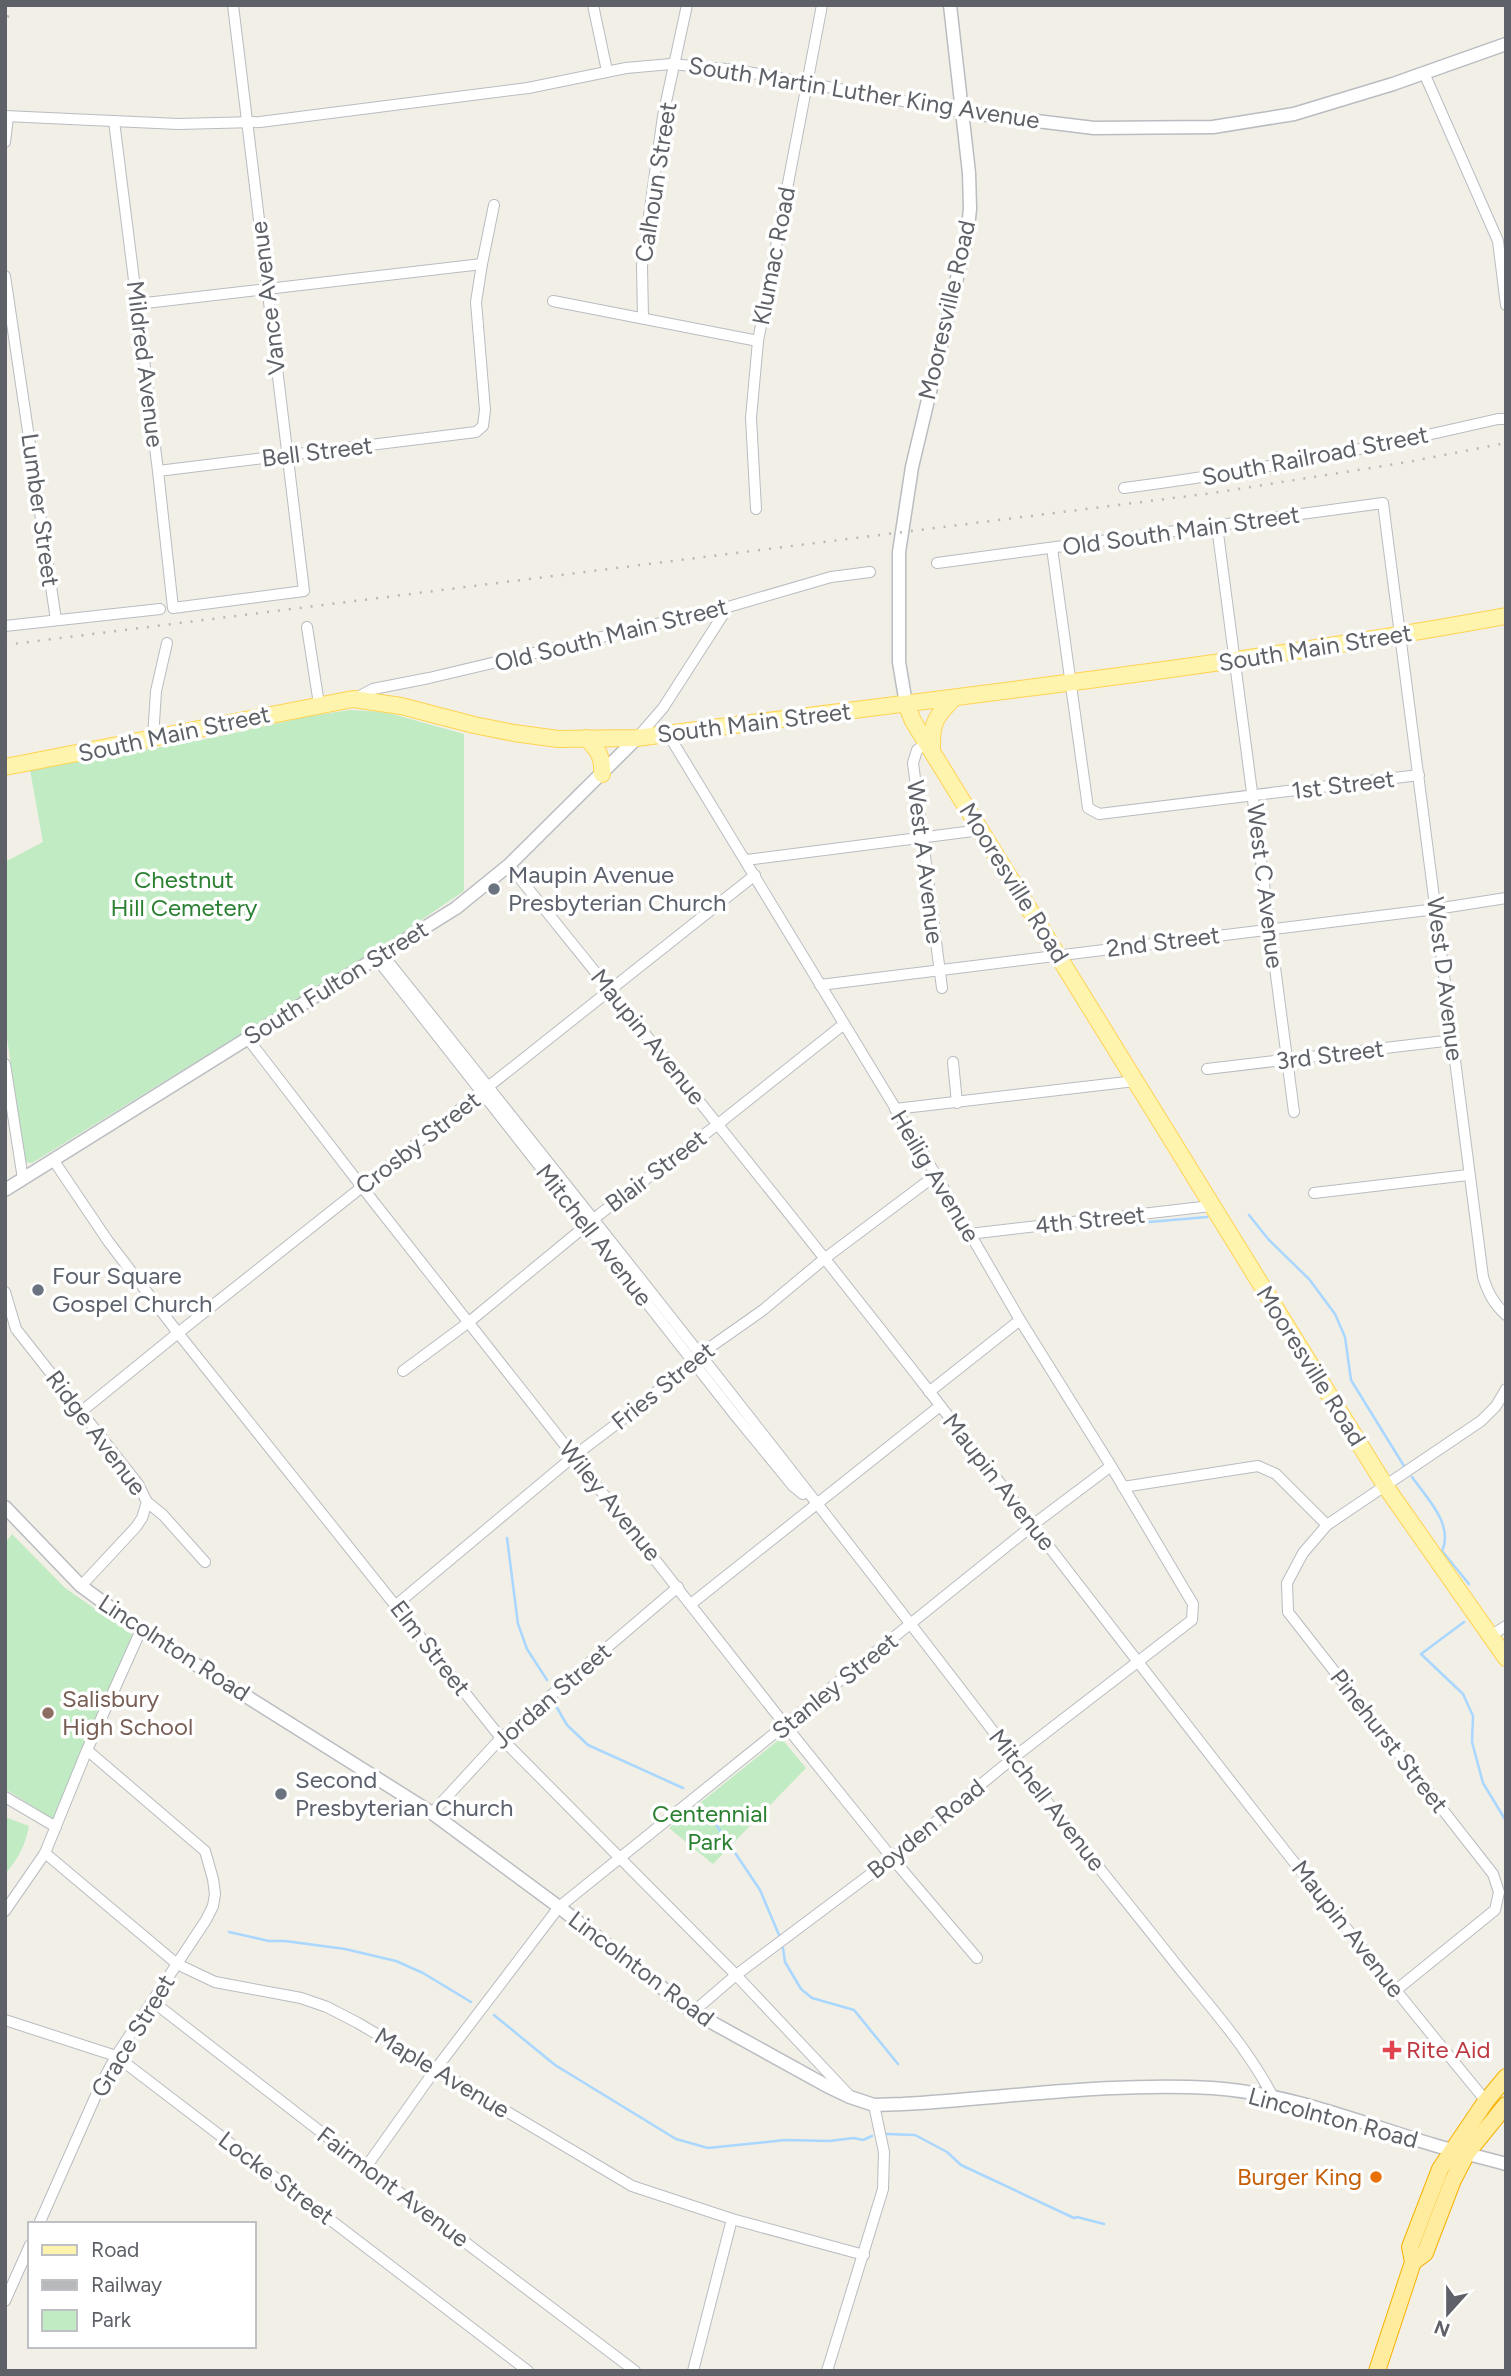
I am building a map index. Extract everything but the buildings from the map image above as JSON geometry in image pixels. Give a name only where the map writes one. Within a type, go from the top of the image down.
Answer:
[{"type":"highway","points":[[1377,2371],[1413,2262],[1425,2252],[1453,2180],[1459,2151],[1486,2101],[1506,2077]]},
{"type":"highway","points":[[1459,2151],[1506,2105]]},
{"type":"main road","name":"South Main Street","points":[[5,767],[353,699],[401,706],[514,733],[558,739],[637,738],[1236,660],[1506,616]]},
{"type":"main road","points":[[930,745],[934,723],[954,698]]},
{"type":"main road","name":"Mooresville Road","points":[[906,704],[981,831],[1386,1487],[1506,1658]]},
{"type":"main road","points":[[586,738],[600,752],[602,774]]},
{"type":"street","name":"Vance Avenue","points":[[173,608],[304,591],[233,5]]},
{"type":"street","points":[[593,5],[607,71]]},
{"type":"street","name":"Calhoun Street","points":[[643,318],[642,266],[663,116],[687,5]]},
{"type":"street","name":"Klumac Road","points":[[756,509],[751,418],[758,341],[822,5]]},
{"type":"street","name":"Mooresville Road","points":[[906,704],[899,662],[899,552],[915,453],[967,236],[970,209],[969,173],[950,5]]},
{"type":"street","name":"South Martin Luther King Avenue","points":[[7,116],[178,124],[247,123],[528,88],[607,71],[676,64],[719,67],[962,112],[1094,128],[1213,127],[1294,114],[1506,44]]},
{"type":"street","points":[[1424,73],[1498,241],[1506,305]]},
{"type":"street","points":[[5,142],[7,116]]},
{"type":"street","name":"Mildred Avenue","points":[[114,121],[173,608]]},
{"type":"street","points":[[137,303],[482,264],[494,205]]},
{"type":"street","name":"Bell Street","points":[[158,471],[476,432],[483,426],[485,410],[476,302],[482,264]]},
{"type":"street","name":"Lumber Street","points":[[5,276],[56,620]]},
{"type":"street","points":[[553,301],[758,341]]},
{"type":"street","name":"South Railroad Street","points":[[1124,488],[1247,471],[1506,419]]},
{"type":"street","name":"Old South Main Street","points":[[937,563],[1383,503]]},
{"type":"street","name":"West D Avenue","points":[[1383,503],[1483,1277],[1488,1294],[1506,1315]]},
{"type":"street","name":"West C Avenue","points":[[1217,526],[1294,1112]]},
{"type":"street","points":[[1052,548],[1071,683]]},
{"type":"street","name":"Old South Main Street","points":[[353,699],[373,689],[729,607],[831,577],[870,572]]},
{"type":"street","points":[[637,738],[663,708],[729,607]]},
{"type":"street","points":[[5,626],[160,609]]},
{"type":"street","points":[[307,626],[319,704]]},
{"type":"street","points":[[153,738],[156,691],[167,643]]},
{"type":"street","name":"1st Street","points":[[1071,683],[1088,808],[1099,814],[1419,775]]},
{"type":"street","name":"Heilig Avenue","points":[[668,734],[1193,1604],[1192,1620]]},
{"type":"street","name":"South Fulton Street","points":[[5,1190],[456,908],[509,865],[637,738]]},
{"type":"street","name":"West A Avenue","points":[[930,745],[917,750],[913,763],[942,988]]},
{"type":"street","points":[[746,860],[981,831]]},
{"type":"street","name":"Maupin Avenue","points":[[509,865],[929,1392],[1395,1991],[1486,2101]]},
{"type":"street","name":"Crosby Street","points":[[82,1411],[755,875]]},
{"type":"street","name":"2nd Street","points":[[820,985],[1436,909],[1506,898]]},
{"type":"street","name":"Mitchell Avenue","points":[[380,957],[696,1358],[817,1505],[1215,2013],[1265,2081],[1273,2097]]},
{"type":"street","name":"Blair Street","points":[[403,1371],[469,1322],[589,1223],[844,1024]]},
{"type":"street","name":"Wiley Avenue","points":[[248,1039],[785,1725],[977,1958]]},
{"type":"street","name":"3rd Street","points":[[1207,1069],[1453,1040]]},
{"type":"street","points":[[953,1062],[957,1102]]},
{"type":"street","points":[[5,1064],[23,1179]]},
{"type":"street","points":[[895,1109],[1135,1081]]},
{"type":"street","name":"Elm Street","points":[[54,1161],[108,1241],[178,1333],[502,1738],[736,1975],[850,2097]]},
{"type":"street","name":"Fries Street","points":[[396,1605],[573,1456],[635,1410],[696,1358],[763,1310],[824,1259],[936,1175]]},
{"type":"street","points":[[1314,1193],[1468,1175]]},
{"type":"street","name":"4th Street","points":[[969,1234],[1211,1206]]},
{"type":"street","name":"Ridge Avenue","points":[[5,1292],[16,1329],[138,1484],[147,1502],[163,1515],[205,1562]]},
{"type":"street","points":[[929,1392],[1020,1320]]},
{"type":"street","name":"Pinehurst Street","points":[[1395,1991],[1495,1910],[1499,1892],[1493,1874],[1288,1612],[1287,1583],[1303,1553],[1326,1525],[1481,1421],[1496,1406],[1506,1389]]},
{"type":"street","points":[[691,1604],[940,1406]]},
{"type":"street","name":"Stanley Street","points":[[366,2167],[435,2070],[559,1907],[1032,1526],[1111,1466]]},
{"type":"street","points":[[1123,1487],[1258,1466],[1276,1474],[1326,1525]]},
{"type":"street","points":[[81,1586],[136,1527],[147,1502]]},
{"type":"street","name":"Lincolnton Road","points":[[5,1507],[81,1586],[141,1630],[432,1813],[559,1907],[692,2012],[850,2097],[874,2105],[1135,2087],[1214,2088],[1273,2097],[1506,2164]]},
{"type":"street","name":"Jordan Street","points":[[432,1813],[502,1738],[678,1587]]},
{"type":"street","name":"Boyden Road","points":[[692,2012],[736,1975],[892,1858],[1013,1758],[1192,1620]]},
{"type":"street","points":[[1490,1636],[1506,1626]]},
{"type":"street","points":[[5,1911],[45,1853],[87,1750],[141,1630]]},
{"type":"street","name":"Grace Street","points":[[40,2222],[101,2084],[116,2056],[213,1906],[215,1894],[214,1879],[205,1851],[87,1750]]},
{"type":"street","points":[[5,1797],[56,1827]]},
{"type":"street","name":"Maple Avenue","points":[[45,1853],[177,1964],[215,1982],[301,1998],[327,2007],[632,2186],[732,2219],[863,2255]]},
{"type":"street","name":"Fairmont Avenue","points":[[152,2001],[635,2371]]},
{"type":"street","name":"Locke Street","points":[[5,2021],[116,2056],[528,2371]]},
{"type":"street","points":[[827,2371],[883,2189],[884,2152],[874,2105]]},
{"type":"street","points":[[693,2371],[732,2219]]},
{"type":"street","points":[[5,2301],[28,2249]]},
{"type":"green space","name":"Chestnut Hill Cemetery","points":[[350,710],[385,712],[464,734],[464,891],[372,953],[32,1163],[25,1162],[5,1023],[5,862],[43,842],[30,770],[202,740]]},
{"type":"green space","name":"Salisbury High School","points":[[12,1534],[65,1588],[133,1635],[55,1820],[5,1789],[5,1543]]},
{"type":"green space","name":"Centennial Park","points":[[781,1738],[806,1768],[713,1864],[669,1828]]},
{"type":"green space","points":[[5,1817],[29,1826],[20,1852],[5,1874]]},
{"type":"waterway","points":[[1249,1215],[1269,1240],[1309,1279],[1335,1314],[1345,1337],[1351,1380],[1404,1466]]},
{"type":"waterway","points":[[1133,1225],[1207,1217]]},
{"type":"waterway","points":[[1412,1477],[1442,1522],[1445,1541],[1442,1551],[1469,1584]]},
{"type":"waterway","points":[[507,1538],[518,1624],[527,1649],[547,1680]]},
{"type":"waterway","points":[[1464,1622],[1421,1654],[1463,1694],[1473,1716],[1472,1742],[1483,1783],[1506,1821]]},
{"type":"waterway","points":[[556,1706],[567,1725],[588,1745],[683,1788]]},
{"type":"waterway","points":[[709,1814],[760,1890],[779,1935]]},
{"type":"waterway","points":[[229,1932],[269,1941],[345,1949],[396,1961],[423,1973],[471,2002]]},
{"type":"waterway","points":[[783,1948],[785,1962],[801,1989],[812,1998],[854,2010],[898,2064]]},
{"type":"waterway","points":[[494,2015],[555,2065],[676,2139],[708,2148],[785,2140],[863,2140],[872,2136]]},
{"type":"waterway","points":[[886,2134],[915,2135],[947,2152],[961,2165],[1074,2218],[1104,2224]]},
{"type":"railway","points":[[5,28],[11,5]]},
{"type":"railway","points":[[5,645],[1213,493],[1408,462],[1506,443]]},
{"type":"place","name":"Maupin Avenue Presbyterian Church","points":[[494,889]]},
{"type":"place","name":"Four Square Gospel Church","points":[[38,1290]]},
{"type":"place","name":"Salisbury High School","points":[[48,1713]]},
{"type":"place","name":"Second Presbyterian Church","points":[[281,1794]]},
{"type":"place","name":"Rite Aid","points":[[1392,2050]]},
{"type":"place","name":"Burger King","points":[[1376,2177]]}]
